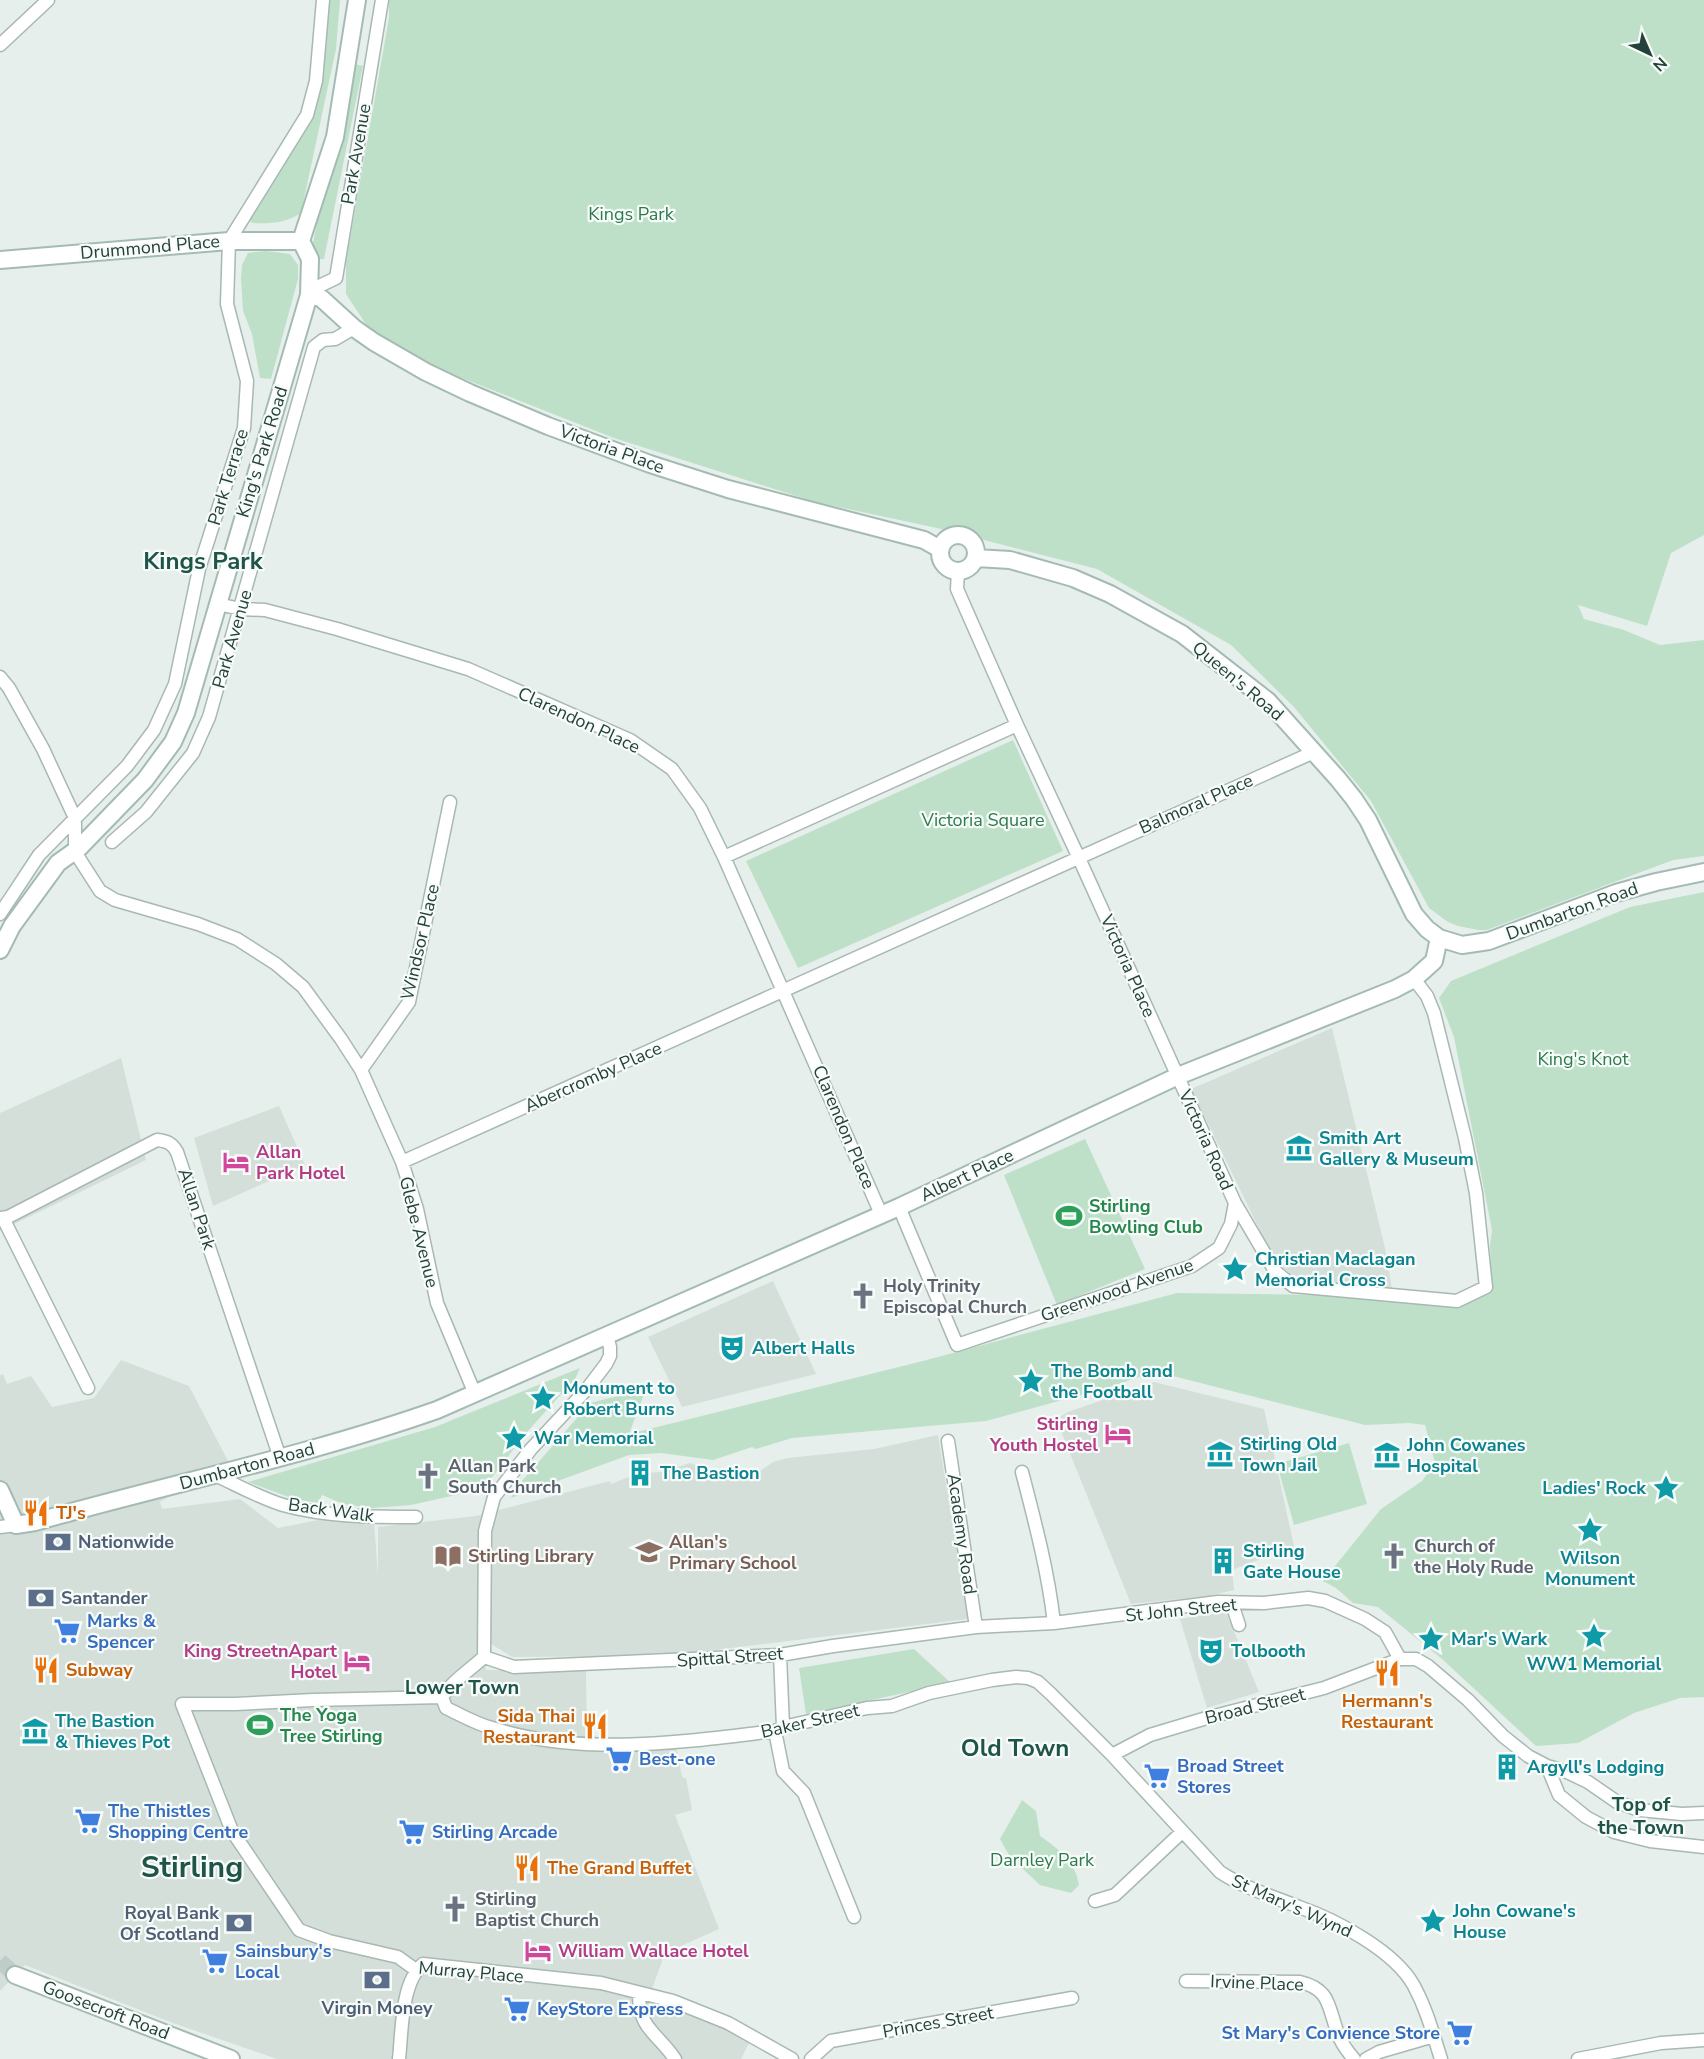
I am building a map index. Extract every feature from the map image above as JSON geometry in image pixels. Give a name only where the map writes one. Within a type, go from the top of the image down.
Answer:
[{"type":"street","points":[[0,45],[48,0]]},
{"type":"street","name":"Park Terrace","points":[[0,914],[39,855],[127,766],[154,730],[175,684],[199,569],[244,428],[247,381],[227,304],[229,241],[307,115],[316,81],[323,0]]},
{"type":"street","points":[[301,241],[335,137],[357,0]]},
{"type":"street","name":"Park Avenue","points":[[309,293],[336,278],[382,0]]},
{"type":"street","name":"Drummond Place","points":[[0,260],[229,241],[301,241]]},
{"type":"street","name":"King's Park Road","points":[[0,950],[12,926],[58,863],[75,852],[145,780],[173,742],[186,713],[309,293],[310,260],[301,241]]},
{"type":"street","name":"Victoria Place","points":[[309,293],[321,298],[354,328],[374,342],[426,372],[548,426],[650,464],[728,489],[924,540],[940,549]]},
{"type":"street","name":"Park Avenue","points":[[112,842],[146,812],[193,753],[209,717],[314,347],[323,340],[335,339],[354,328]]},
{"type":"street","points":[[963,535],[973,541],[976,546],[976,558],[970,568],[958,572],[953,571],[941,560],[940,549],[946,539],[963,535]]},
{"type":"street","name":"Queen's Road","points":[[976,558],[1010,560],[1073,578],[1142,611],[1182,634],[1268,701],[1338,779],[1368,820],[1414,914],[1427,929],[1439,938]]},
{"type":"street","points":[[784,991],[1078,856],[957,589],[958,572]]},
{"type":"street","name":"Clarendon Place","points":[[217,604],[241,609],[265,610],[468,669],[630,740],[672,770],[700,808],[724,857],[881,1214]]},
{"type":"street","points":[[0,677],[9,688],[43,749],[75,818],[75,852]]},
{"type":"street","points":[[724,857],[1017,725]]},
{"type":"street","name":"Balmoral Place","points":[[1078,856],[1314,752]]},
{"type":"street","name":"Windsor Place","points":[[361,1070],[409,1002],[450,802]]},
{"type":"street","name":"Glebe Avenue","points":[[75,852],[100,891],[115,900],[198,924],[237,939],[276,964],[303,987],[361,1070],[402,1162],[417,1209],[437,1303],[475,1394]]},
{"type":"street","name":"Victoria Place","points":[[1078,856],[1178,1076]]},
{"type":"street","name":"Dumbarton Road","points":[[1439,938],[1462,945],[1489,941],[1616,893],[1704,872]]},
{"type":"street","name":"Albert Place","points":[[475,1394],[899,1207],[1178,1076],[1395,989],[1414,979],[1434,962],[1439,938]]},
{"type":"street","points":[[1235,1203],[1275,1271],[1293,1286],[1457,1301],[1486,1287],[1476,1193],[1465,1138],[1434,1012],[1414,979]]},
{"type":"street","name":"Abercromby Place","points":[[402,1162],[784,991]]},
{"type":"street","name":"Victoria Road","points":[[1178,1076],[1235,1203]]},
{"type":"street","name":"Allan Park","points":[[2,1218],[158,1140],[167,1141],[174,1146],[280,1458]]},
{"type":"street","name":"Greenwood Avenue","points":[[899,1207],[957,1345],[1192,1266],[1219,1248],[1231,1224],[1235,1203]]},
{"type":"street","points":[[2,1218],[88,1388]]},
{"type":"street","points":[[442,1697],[447,1688],[466,1675],[484,1657],[485,1531],[494,1497],[531,1449],[587,1389],[606,1364],[610,1356],[607,1336]]},
{"type":"street","name":"Dumbarton Road","points":[[8,1526],[35,1522],[378,1431],[475,1394]]},
{"type":"street","name":"Academy Road","points":[[948,1441],[976,1627]]},
{"type":"street","points":[[1022,1472],[1041,1542],[1054,1623]]},
{"type":"street","name":"Back Walk","points":[[215,1475],[282,1504],[312,1511],[368,1517],[416,1517]]},
{"type":"street","points":[[0,1490],[8,1526]]},
{"type":"street","name":"St John Street","points":[[976,1627],[1054,1623],[1218,1602],[1264,1603],[1308,1598],[1325,1601],[1365,1619],[1385,1632],[1394,1644],[1400,1659]]},
{"type":"street","points":[[1232,1604],[1239,1625]]},
{"type":"street","name":"Spittal Street","points":[[484,1657],[514,1667],[780,1655],[976,1627]]},
{"type":"street","points":[[780,1655],[779,1729],[783,1771],[804,1793],[854,1917]]},
{"type":"street","points":[[1400,1659],[1416,1659],[1428,1666],[1468,1700],[1503,1736],[1528,1756],[1588,1782],[1617,1802],[1639,1810],[1682,1814],[1704,1813]]},
{"type":"street","name":"Broad Street","points":[[1112,1755],[1150,1735],[1209,1717],[1324,1688],[1400,1659]]},
{"type":"street","name":"Baker Street","points":[[442,1697],[446,1708],[491,1728],[539,1739],[575,1745],[679,1742],[779,1729],[867,1708],[892,1706],[929,1693],[992,1680],[1028,1678],[1038,1682],[1112,1755]]},
{"type":"street","name":"Murray Place","points":[[442,1697],[182,1704],[232,1831],[298,1930],[329,1941],[398,1957],[416,1970],[423,1964],[601,1983],[673,2001],[728,2023],[792,2059]]},
{"type":"street","name":"St Mary's Wynd","points":[[1112,1755],[1220,1872],[1234,1882],[1317,1913],[1370,1943],[1395,1964],[1413,1984],[1429,2018],[1441,2059]]},
{"type":"street","points":[[1547,1766],[1559,1796],[1586,1817],[1614,1832],[1650,1841],[1704,1847]]},
{"type":"street","points":[[1095,1901],[1115,1895],[1182,1832]]},
{"type":"street","points":[[399,2059],[408,1985],[416,1970]]},
{"type":"street","name":"Goosecroft Road","points":[[15,1975],[231,2059]]},
{"type":"street","name":"Irvine Place","points":[[1186,1981],[1311,1984],[1323,1992],[1328,2001],[1337,2033],[1354,2059]]},
{"type":"street","points":[[639,1994],[641,2016],[646,2026],[665,2044],[675,2059]]},
{"type":"street","name":"Princes Street","points":[[811,2059],[831,2041],[1072,1998]]},
{"type":"street","points":[[1366,2059],[1379,2052],[1434,2036]]},
{"type":"street","points":[[1578,2059],[1661,2043],[1704,2040]]},
{"type":"shaded area","points":[[1332,1028],[1385,1248],[1393,1295],[1295,1279],[1272,1255],[1191,1089]]},
{"type":"shaded area","points":[[121,1058],[146,1160],[0,1231],[0,1113]]},
{"type":"shaded area","points":[[279,1106],[305,1165],[213,1206],[194,1138]]},
{"type":"shaded area","points":[[773,1281],[816,1374],[682,1407],[648,1337]]},
{"type":"shaded area","points":[[121,1360],[189,1386],[228,1461],[160,1502],[162,1509],[240,1499],[278,1528],[323,1519],[374,1521],[378,1576],[378,1527],[476,1516],[610,1481],[611,1484],[636,1474],[638,1478],[641,1478],[645,1473],[662,1472],[690,1463],[695,1465],[696,1470],[716,1477],[759,1472],[773,1462],[788,1458],[874,1449],[938,1435],[968,1619],[690,1653],[642,1656],[512,1657],[480,1637],[486,1670],[586,1671],[587,1741],[674,1738],[682,1776],[686,1778],[692,1810],[675,1815],[719,1929],[665,1953],[652,1989],[755,2031],[741,2059],[277,2059],[173,2023],[25,1965],[0,1991],[0,1375],[3,1374],[7,1384],[31,1376],[52,1407],[94,1398]]},
{"type":"shaded area","points":[[1154,1382],[1264,1409],[1294,1546],[1232,1570],[1234,1590],[1208,1596],[1131,1604],[1056,1419],[1068,1412]]},
{"type":"shaded area","name":"Tolbooth","points":[[1226,1612],[1259,1692],[1207,1708],[1180,1619]]},
{"type":"green space","points":[[323,0],[340,0],[336,49],[301,213],[278,222],[252,223],[247,217],[311,117]]},
{"type":"green space","points":[[389,0],[1704,0],[1704,535],[1671,553],[1647,626],[1578,605],[1584,619],[1624,630],[1660,645],[1704,640],[1704,856],[1673,860],[1487,930],[1458,926],[1448,922],[1429,908],[1371,801],[1294,707],[1231,645],[1097,569],[937,528],[815,502],[614,438],[424,363],[371,332],[346,294],[346,261],[389,18]]},
{"type":"green space","points":[[347,62],[363,66],[324,259],[310,259]]},
{"type":"green space","points":[[266,251],[290,254],[298,265],[298,279],[271,379],[260,378],[252,334],[243,311],[241,279],[242,265],[248,253]]},
{"type":"green space","name":"Victoria Square","points":[[1013,740],[1063,851],[798,968],[746,861]]},
{"type":"green space","name":"King's Knot","points":[[1704,892],[1704,1697],[1680,1698],[1634,1713],[1578,1743],[1536,1746],[1442,1659],[1378,1607],[1353,1603],[1336,1588],[1323,1581],[1381,1509],[1422,1481],[1435,1463],[1425,1425],[1409,1423],[1365,1425],[1165,1374],[1144,1375],[1113,1386],[986,1421],[792,1438],[756,1449],[752,1447],[713,1460],[661,1453],[629,1455],[511,1498],[515,1489],[590,1403],[646,1389],[629,1434],[923,1361],[1177,1293],[1331,1295],[1461,1306],[1492,1290],[1490,1246],[1492,1230],[1454,1037],[1439,998],[1451,981],[1630,907]]},
{"type":"green space","points":[[1085,1139],[1145,1269],[1057,1305],[1004,1175]]},
{"type":"green space","points":[[580,1368],[575,1379],[527,1432],[483,1489],[411,1505],[372,1508],[343,1504],[322,1495],[318,1503],[294,1499],[248,1482],[435,1427]]},
{"type":"green space","points":[[1349,1443],[1367,1504],[1294,1525],[1277,1464]]},
{"type":"green space","points":[[914,1649],[951,1683],[806,1714],[799,1668]]},
{"type":"green space","name":"Darnley Park","points":[[1022,1800],[1036,1811],[1040,1836],[1059,1851],[1074,1870],[1079,1885],[1071,1893],[1040,1885],[1010,1857],[1000,1839]]},
{"type":"tunnel","points":[[0,1961],[15,1975]]},
{"type":"place","name":"Smith Art Gallery & Museum","points":[[1299,1148]]},
{"type":"place","name":"Allan Park Hotel","points":[[236,1162]]},
{"type":"place","name":"Stirling Bowling Club","points":[[1069,1216]]},
{"type":"place","name":"Christian Maclagan Memorial Cross","points":[[1235,1269]]},
{"type":"place","name":"Holy Trinity Episcopal Church","points":[[863,1296]]},
{"type":"place","name":"Albert Halls","points":[[732,1348]]},
{"type":"place","name":"The Bomb and the Football","points":[[1031,1381]]},
{"type":"place","name":"Monument to Robert Burns","points":[[543,1398]]},
{"type":"place","name":"Stirling Youth Hostel","points":[[1118,1434]]},
{"type":"place","name":"War Memorial","points":[[514,1438]]},
{"type":"place","name":"Stirling Old Town Jail","points":[[1220,1454]]},
{"type":"place","name":"John Cowanes Hospital","points":[[1387,1455]]},
{"type":"place","name":"The Bastion","points":[[640,1473]]},
{"type":"place","name":"Allan Park South Church","points":[[428,1476]]},
{"type":"place","name":"Ladies' Rock","points":[[1666,1488]]},
{"type":"place","name":"TJ's","points":[[36,1513]]},
{"type":"place","name":"Wilson Monument","points":[[1590,1530]]},
{"type":"place","name":"Nationwide","points":[[58,1542]]},
{"type":"place","name":"Allan's Primary School","points":[[649,1552]]},
{"type":"place","name":"Stirling Library","points":[[448,1556]]},
{"type":"place","name":"Church of the Holy Rude","points":[[1394,1556]]},
{"type":"place","name":"Stirling Gate House","points":[[1223,1561]]},
{"type":"place","name":"Santander","points":[[41,1598]]},
{"type":"place","name":"Marks & Spencer","points":[[67,1631]]},
{"type":"place","name":"WW1 Memorial","points":[[1594,1636]]},
{"type":"place","name":"Mar's Wark","points":[[1431,1639]]},
{"type":"place","name":"Tolbooth","points":[[1211,1651]]},
{"type":"place","name":"King StreetnApart Hotel","points":[[357,1661]]},
{"type":"place","name":"Subway","points":[[46,1670]]},
{"type":"place","name":"Hermann's Restaurant","points":[[1387,1673]]},
{"type":"place","name":"The Yoga Tree Stirling","points":[[260,1725]]},
{"type":"place","name":"Sida Thai Restaurant","points":[[595,1726]]},
{"type":"place","name":"The Bastion & Thieves Pot","points":[[35,1731]]},
{"type":"place","name":"Best-one","points":[[619,1759]]},
{"type":"place","name":"Argyll's Lodging","points":[[1507,1767]]},
{"type":"place","name":"Broad Street Stores","points":[[1157,1776]]},
{"type":"place","name":"The Thistles Shopping Centre","points":[[88,1821]]},
{"type":"place","name":"Stirling Arcade","points":[[412,1832]]},
{"type":"place","name":"The Grand Buffet","points":[[527,1868]]},
{"type":"place","name":"Stirling Baptist Church","points":[[455,1909]]},
{"type":"place","name":"John Cowane's House","points":[[1433,1921]]},
{"type":"place","name":"Royal Bank Of Scotland","points":[[239,1923]]},
{"type":"place","name":"William Wallace Hotel","points":[[538,1951]]},
{"type":"place","name":"Sainsbury's Local","points":[[215,1961]]},
{"type":"place","name":"Virgin Money","points":[[377,1980]]},
{"type":"place","name":"KeyStore Express","points":[[517,2009]]},
{"type":"place","name":"St Mary's Convience Store","points":[[1460,2033]]},
{"type":"district","name":"Kings Park","points":[[203,561]]},
{"type":"district","name":"Lower Town","points":[[462,1687]]},
{"type":"district","name":"Old Town","points":[[1015,1748]]},
{"type":"district","name":"Top of the Town","points":[[1641,1816]]},
{"type":"district","name":"Stirling","points":[[192,1867]]}]
